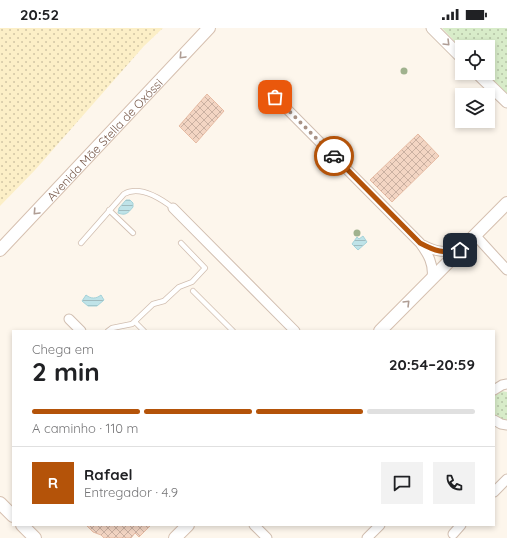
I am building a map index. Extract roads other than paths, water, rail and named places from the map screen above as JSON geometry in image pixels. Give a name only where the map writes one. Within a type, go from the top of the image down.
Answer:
[{"type":"main road","name":"Avenida Mãe Stella de Oxóssi","points":[[0,250],[209,28]]},
{"type":"main road","points":[[381,330],[507,204]]},
{"type":"main road","points":[[0,503],[12,515]]},
{"type":"main road","points":[[23,526],[35,538]]},
{"type":"main road","points":[[175,538],[187,526]]},
{"type":"street","points":[[432,28],[455,51]]},
{"type":"street","points":[[484,80],[507,102]]},
{"type":"street","points":[[275,97],[420,243],[428,253],[433,270],[432,278]]},
{"type":"street","points":[[173,208],[294,330]]},
{"type":"street","points":[[475,235],[507,270]]},
{"type":"street","points":[[420,243],[431,249],[444,252],[460,250]]},
{"type":"street","points":[[69,319],[80,330]]},
{"type":"street","points":[[495,389],[507,384]]},
{"type":"street","points":[[495,421],[507,425]]},
{"type":"street","points":[[495,491],[507,479]]},
{"type":"street","points":[[255,526],[267,538]]},
{"type":"street","points":[[367,538],[379,526]]},
{"type":"street","points":[[452,534],[460,526]]},
{"type":"lane","points":[[81,243],[109,210],[124,194],[129,191],[136,191],[158,197],[173,208]]},
{"type":"lane","points":[[109,210],[133,233]]},
{"type":"lane","points":[[109,330],[112,328],[130,325],[135,322],[153,304],[164,301],[179,287],[192,282],[205,268],[181,243]]},
{"type":"lane","points":[[193,291],[232,330]]},
{"type":"lane","points":[[135,322],[143,330]]},
{"type":"water","points":[[126,200],[130,200],[133,203],[133,207],[127,213],[118,213],[119,208]]},
{"type":"water","points":[[363,236],[367,242],[358,250],[352,244],[357,237],[359,239]]},
{"type":"water","points":[[86,295],[94,298],[101,295],[104,300],[97,306],[88,306],[82,301]]}]
